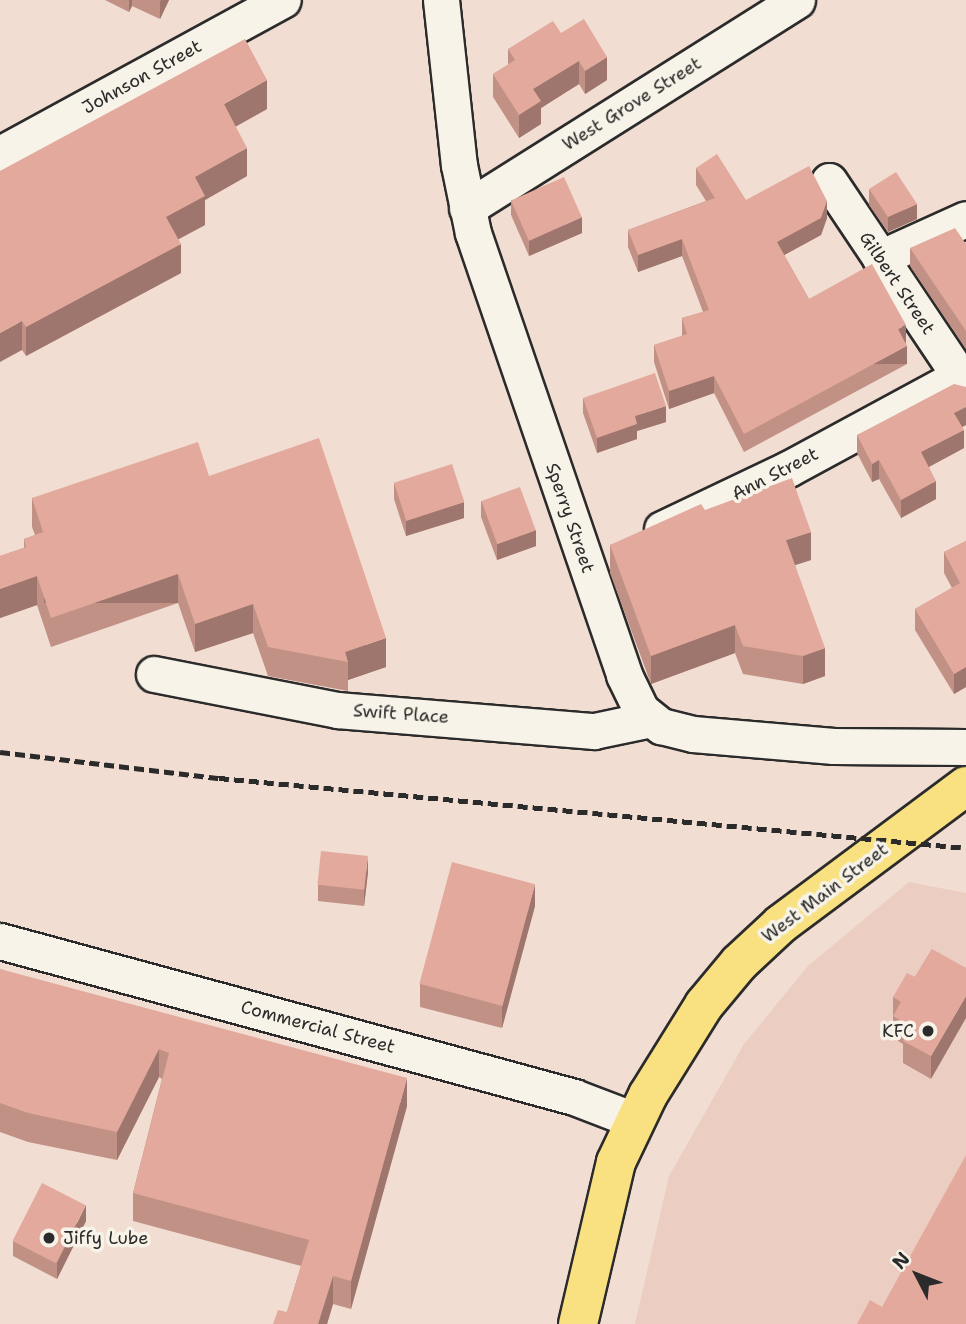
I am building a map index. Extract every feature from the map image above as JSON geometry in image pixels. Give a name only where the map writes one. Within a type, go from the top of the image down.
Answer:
[{"type":"main road","name":"West Main Street","points":[[578,1324],[607,1188],[634,1120],[698,1014],[759,942],[966,786]]},
{"type":"street","name":"Johnson Street","points":[[0,154],[283,0]]},
{"type":"street","name":"Sperry Street","points":[[441,0],[467,208],[611,551],[624,674],[650,719]]},
{"type":"street","name":"West Grove Street","points":[[467,208],[797,0]]},
{"type":"street","name":"Gilbert Street","points":[[829,181],[963,381]]},
{"type":"street","points":[[880,258],[966,219]]},
{"type":"street","name":"Ann Street","points":[[611,551],[788,468],[963,381]]},
{"type":"street","name":"Swift Place","points":[[154,674],[337,710],[594,731],[650,719]]},
{"type":"street","points":[[650,719],[693,734],[802,744],[966,747]]},
{"type":"street","name":"Commercial Street","points":[[0,941],[574,1097],[634,1120]]},
{"type":"shaded area","points":[[909,882],[966,893],[966,1324],[635,1324],[669,1176],[744,1044],[808,966]]},
{"type":"building","points":[[584,19],[607,57],[585,71],[579,61],[533,89],[541,101],[519,115],[493,74],[515,60],[508,49],[553,21],[561,33]]},
{"type":"building","points":[[245,39],[267,80],[224,104],[247,148],[195,177],[205,196],[166,217],[181,244],[26,327],[22,321],[0,333],[0,171]]},
{"type":"building","points":[[717,154],[746,200],[809,166],[827,201],[821,218],[777,242],[809,299],[872,264],[906,325],[898,329],[907,346],[744,434],[714,376],[669,391],[654,345],[687,334],[682,318],[709,310],[682,239],[638,255],[628,230],[715,198],[696,168]]},
{"type":"building","points":[[896,172],[917,204],[888,217],[869,189]]},
{"type":"building","points":[[564,177],[582,217],[529,241],[511,201]]},
{"type":"building","points":[[955,228],[966,244],[966,331],[910,248]]},
{"type":"building","points":[[655,373],[666,406],[635,416],[637,424],[597,438],[583,398]]},
{"type":"building","points":[[954,384],[966,387],[966,407],[954,413],[964,430],[921,452],[936,481],[901,500],[879,460],[872,464],[857,435]]},
{"type":"building","points":[[319,438],[386,638],[345,652],[348,662],[268,647],[253,604],[195,624],[178,574],[51,618],[37,576],[0,589],[0,556],[26,547],[24,539],[43,532],[32,498],[198,442],[209,476]]},
{"type":"building","points":[[452,464],[464,502],[406,521],[394,483]]},
{"type":"building","points":[[792,478],[811,532],[786,540],[825,648],[803,656],[743,646],[735,625],[651,656],[610,545],[701,504],[705,510]]},
{"type":"building","points":[[520,487],[536,530],[497,544],[481,501]]},
{"type":"building","points":[[966,541],[966,667],[954,674],[915,609],[960,583],[944,552]]},
{"type":"building","points":[[321,851],[368,856],[364,890],[317,885]]},
{"type":"building","points":[[452,862],[535,884],[502,1006],[419,984]]},
{"type":"building","name":"KFC","points":[[932,949],[966,968],[966,996],[931,1056],[903,1041],[911,1026],[893,1016],[901,1002],[893,997],[907,973],[915,977]]},
{"type":"building","points":[[0,969],[407,1078],[351,1281],[333,1276],[318,1324],[273,1324],[278,1310],[287,1312],[309,1240],[133,1193],[169,1053],[159,1049],[117,1132],[28,1113],[0,1103]]},
{"type":"building","points":[[966,1155],[966,1324],[857,1324],[870,1300],[882,1307]]},
{"type":"building","name":"Jiffy Lube","points":[[42,1183],[86,1205],[56,1263],[12,1241]]},
{"type":"railway","points":[[0,752],[219,778],[966,848]]},
{"type":"place","name":"KFC","points":[[928,1031]]},
{"type":"place","name":"Jiffy Lube","points":[[49,1238]]}]
